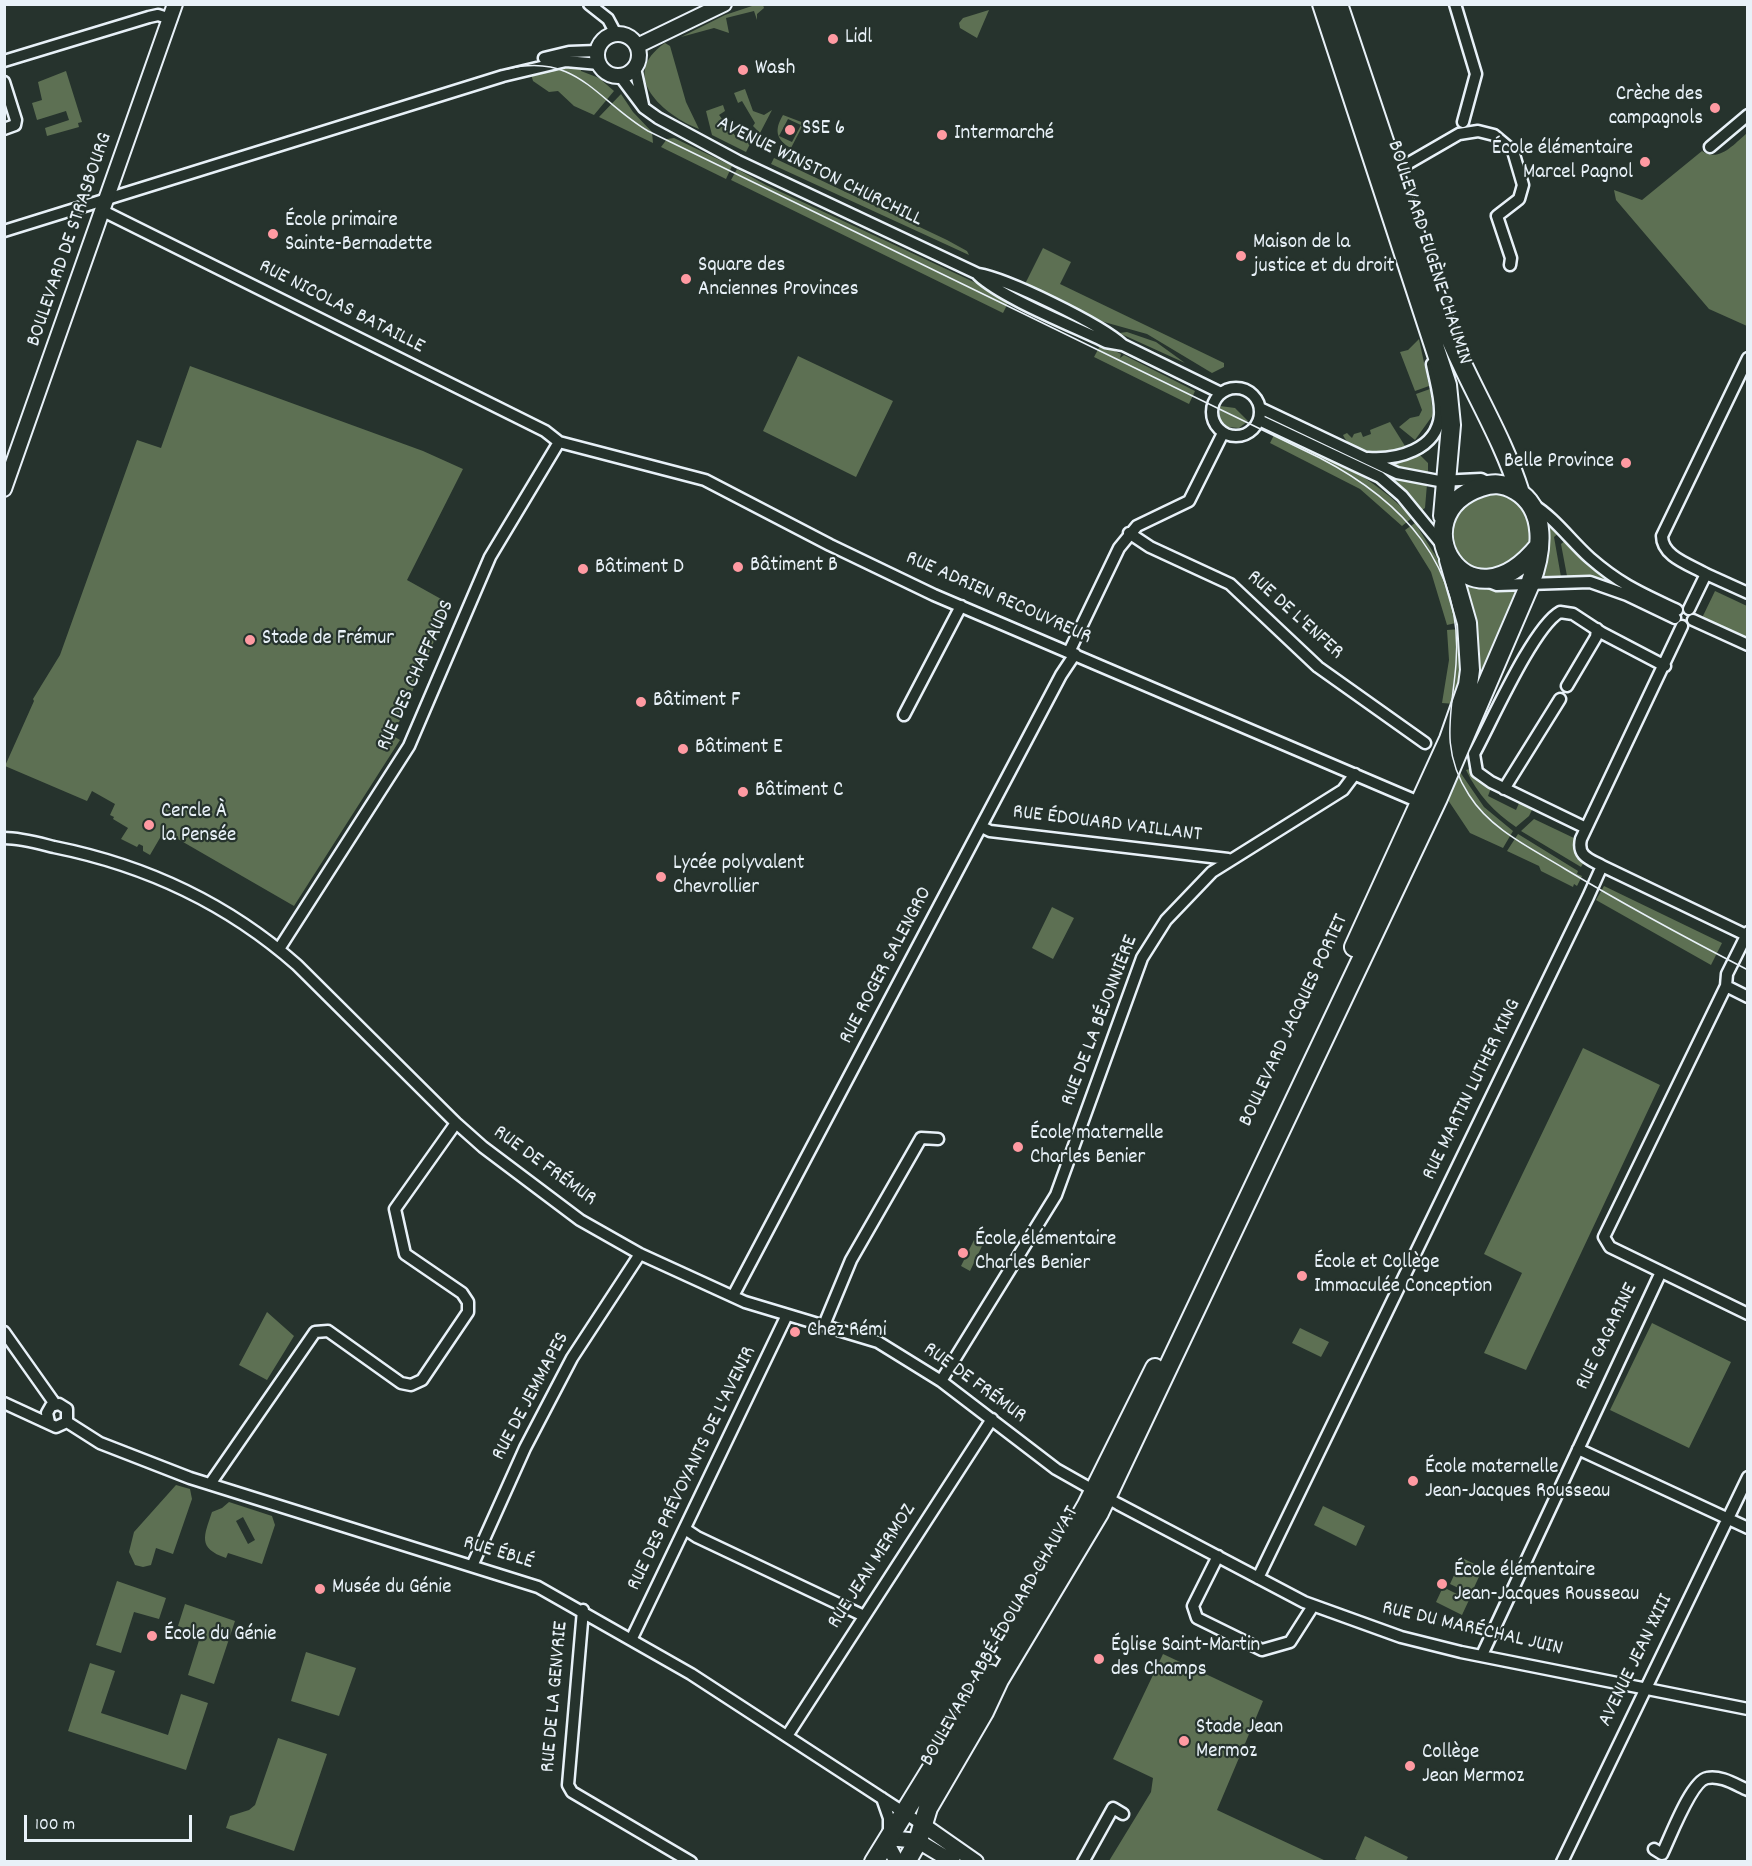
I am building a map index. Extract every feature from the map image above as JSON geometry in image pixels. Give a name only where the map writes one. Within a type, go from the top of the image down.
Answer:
[{"type":"main road","name":"BOULEVARD EUGÈNE CHAUMIN","points":[[1322,4],[1444,374],[1449,397],[1448,481],[1443,522]]},
{"type":"main road","name":"BOULEVARD EUGÈNE CHAUMIN","points":[[1338,4],[1449,335],[1470,384],[1526,498]]},
{"type":"main road","name":"AVENUE WINSTON CHURCHILL","points":[[1490,483],[1509,487],[1526,498]]},
{"type":"main road","points":[[1490,483],[1460,497],[1443,522],[1447,552],[1466,574],[1486,581],[1516,570],[1539,546]]},
{"type":"main road","points":[[1526,498],[1538,523],[1539,546],[1530,584]]},
{"type":"main road","name":"BOULEVARD JACQUES PORTET","points":[[1100,1494],[1232,1213],[1453,729],[1463,701],[1470,670],[1464,610],[1447,552]]},
{"type":"main road","name":"BOULEVARD JACQUES PORTET","points":[[1100,1494],[1472,722],[1530,584]]},
{"type":"main road","name":"BOULEVARD ABBÉ ÉDOUARD CHAUVAT","points":[[926,1794],[969,1710],[1100,1494]]},
{"type":"main road","points":[[874,1862],[904,1813],[926,1794]]},
{"type":"main road","points":[[906,1862],[921,1833],[926,1794]]},
{"type":"street","name":"BOULEVARD DE STRASBOURG","points":[[4,489],[176,4]]},
{"type":"street","points":[[589,4],[609,19],[616,34]]},
{"type":"street","points":[[637,46],[724,4]]},
{"type":"street","points":[[1455,4],[1476,74],[1463,122]]},
{"type":"street","points":[[4,61],[149,17],[158,15],[171,19]]},
{"type":"street","points":[[598,58],[604,40],[616,34],[627,36],[637,46],[639,58],[635,68],[644,108]]},
{"type":"street","points":[[4,231],[106,201],[569,52],[598,58],[608,74],[620,76],[635,68]]},
{"type":"street","name":"AVENUE WINSTON CHURCHILL","points":[[620,76],[644,108],[657,118],[738,161],[978,274],[990,276],[1030,294],[1110,333],[1123,345],[1221,393],[1232,388],[1245,390],[1255,397],[1260,408],[1360,458],[1396,473],[1448,481],[1481,478],[1490,483]]},
{"type":"street","points":[[4,82],[16,120],[15,125],[4,129]]},
{"type":"street","points":[[1710,147],[1748,115]]},
{"type":"street","points":[[1395,171],[1466,132],[1486,132],[1508,144],[1518,163],[1523,184],[1519,200],[1497,216],[1511,258],[1510,265]]},
{"type":"street","points":[[4,225],[106,201]]},
{"type":"street","name":"RUE NICOLAS BATAILLE","points":[[106,201],[178,248],[545,431],[559,442]]},
{"type":"street","name":"AVENUE WINSTON CHURCHILL","points":[[1360,458],[1388,459],[1405,455],[1417,449],[1438,427],[1440,406],[1424,330],[1424,313]]},
{"type":"street","points":[[1748,358],[1662,536],[1663,545],[1668,552],[1706,574],[1748,593]]},
{"type":"street","points":[[1221,393],[1211,412],[1214,423],[1223,433],[1238,437],[1245,435],[1259,420],[1260,408]]},
{"type":"street","points":[[1259,420],[1380,477],[1402,496],[1447,552]]},
{"type":"street","points":[[1130,533],[1144,522],[1189,501],[1223,433]]},
{"type":"street","name":"RUE ADRIEN RECOUVREUR","points":[[559,442],[705,480],[830,545],[961,606],[1419,802]]},
{"type":"street","name":"RUE DES CHAFFAUDS","points":[[279,949],[409,746],[493,551],[559,442]]},
{"type":"street","name":"AVENUE WINSTON CHURCHILL","points":[[1526,498],[1547,513],[1577,546],[1614,578],[1678,618]]},
{"type":"street","name":"RUE ROGER SALENGRO","points":[[733,1296],[982,827],[1072,653],[1119,548],[1130,533]]},
{"type":"street","name":"RUE DE L'ENFER","points":[[1130,533],[1150,547],[1230,584],[1318,668],[1425,743]]},
{"type":"street","points":[[1689,609],[1706,574]]},
{"type":"street","points":[[1486,581],[1497,585],[1574,581],[1602,584],[1678,618],[1690,624],[1694,615],[1689,609],[1683,607],[1678,618],[1665,666],[1586,828],[1580,843],[1581,853],[1602,866],[1747,934]]},
{"type":"street","points":[[904,715],[961,606]]},
{"type":"street","points":[[1586,828],[1504,789],[1478,772],[1474,754],[1533,644],[1556,615],[1564,612],[1573,614],[1665,666]]},
{"type":"street","points":[[1693,620],[1748,645]]},
{"type":"street","points":[[1567,686],[1596,637],[1598,629]]},
{"type":"street","points":[[1504,789],[1560,699]]},
{"type":"street","name":"RUE DE LA BÉJONNIÈRE","points":[[941,1381],[1056,1195],[1147,948],[1166,920],[1212,872],[1228,859],[1343,790],[1355,774]]},
{"type":"street","name":"RUE ÉDOUARD VAILLANT","points":[[982,827],[990,831],[1228,859]]},
{"type":"street","name":"RUE DE FRÉMUR","points":[[4,838],[85,853],[146,873],[220,910],[279,949],[456,1123],[483,1147],[580,1220],[640,1254],[733,1296],[878,1342],[941,1381],[1042,1460],[1100,1494]]},
{"type":"street","name":"RUE MARTIN LUTHER KING","points":[[1258,1578],[1602,866]]},
{"type":"street","name":"RUE GAGARINE","points":[[1482,1655],[1661,1272],[1610,1247],[1605,1240],[1604,1233],[1726,986],[1727,974],[1747,934]]},
{"type":"street","points":[[1726,986],[1748,997]]},
{"type":"street","points":[[210,1484],[315,1332],[328,1330],[401,1383],[415,1384],[422,1380],[468,1312],[468,1302],[462,1293],[405,1254],[395,1209],[456,1123]]},
{"type":"street","points":[[824,1325],[851,1260],[921,1138],[938,1140]]},
{"type":"street","name":"RUE DE JEMMAPES","points":[[472,1566],[525,1448],[572,1358],[640,1254]]},
{"type":"street","points":[[1661,1272],[1748,1314]]},
{"type":"street","name":"RUE DES PRÉVOYANTS DE L'AVENIR","points":[[632,1638],[787,1315]]},
{"type":"street","points":[[4,1332],[56,1404],[67,1409],[67,1422],[59,1427],[4,1403]]},
{"type":"street","points":[[49,1422],[47,1413],[56,1404]]},
{"type":"street","name":"RUE JEAN MERMOZ","points":[[787,1736],[992,1419]]},
{"type":"street","name":"RUE ÉBLÉ","points":[[67,1422],[100,1443],[210,1484],[538,1587],[632,1638],[787,1736],[904,1813],[921,1833]]},
{"type":"street","points":[[1578,1449],[1748,1528]]},
{"type":"street","name":"AVENUE JEAN XXIII","points":[[1562,1862],[1748,1477]]},
{"type":"street","name":"RUE DU MARÉCHAL JUIN","points":[[1100,1494],[1313,1606],[1401,1637],[1644,1690],[1748,1709]]},
{"type":"street","points":[[685,1529],[697,1537],[864,1616]]},
{"type":"street","points":[[1218,1556],[1193,1606],[1193,1613],[1197,1618],[1262,1650],[1290,1642],[1313,1606]]},
{"type":"street","name":"RUE DE LA GENVRIE","points":[[583,1610],[568,1785],[572,1792],[691,1862]]},
{"type":"street","points":[[1654,1850],[1662,1854],[1695,1786],[1706,1778],[1720,1778],[1748,1790]]},
{"type":"street","points":[[882,1798],[889,1818],[890,1847],[897,1862]]},
{"type":"street","points":[[1083,1862],[1113,1808],[1123,1815]]},
{"type":"street","points":[[889,1838],[921,1833],[976,1862]]},
{"type":"street","points":[[921,1833],[953,1862]]},
{"type":"green space","points":[[758,4],[763,5],[764,8],[757,14],[757,20],[754,11],[726,18],[729,33],[714,28],[681,37],[725,15]]},
{"type":"green space","points":[[989,10],[977,38],[960,28],[959,23],[963,18]]},
{"type":"green space","points":[[665,43],[670,46],[686,102],[699,129],[686,123],[660,104],[645,81],[645,68],[651,56]]},
{"type":"green space","points":[[556,65],[581,67],[581,71],[599,78],[614,91],[594,115],[574,106],[558,91],[549,92],[533,81],[531,74]]},
{"type":"green space","points":[[66,71],[82,122],[78,123],[79,127],[47,136],[45,128],[69,120],[66,111],[37,120],[32,103],[42,100],[38,82]]},
{"type":"green space","points":[[745,89],[753,111],[764,115],[772,110],[760,133],[753,126],[755,123],[742,101],[738,103],[734,93]]},
{"type":"green space","points":[[621,94],[633,112],[652,132],[653,143],[599,117]]},
{"type":"green space","points":[[723,105],[725,111],[719,115],[737,138],[745,134],[751,142],[746,152],[712,135],[706,111]]},
{"type":"green space","points":[[783,115],[804,123],[791,148],[782,142],[780,138],[778,134],[778,125]],"holes":[[[788,119],[801,125],[792,142],[779,136]]]},
{"type":"green space","points":[[1747,133],[1747,326],[1709,309],[1616,200],[1614,190],[1642,200],[1702,151],[1714,155],[1726,151]]},
{"type":"green space","points":[[674,138],[732,166],[726,179],[661,147],[667,139]]},
{"type":"green space","points":[[774,158],[947,240],[967,251],[969,255],[771,164]]},
{"type":"green space","points":[[737,169],[766,185],[991,290],[992,295],[994,292],[1010,299],[1003,313],[731,180]]},
{"type":"green space","points":[[1043,248],[1071,262],[1060,284],[1224,363],[1224,367],[1212,373],[1147,334],[1104,322],[1025,284]]},
{"type":"green space","points":[[1127,332],[1156,342],[1185,363],[1119,333]]},
{"type":"green space","points":[[1419,339],[1429,386],[1415,391],[1400,352],[1408,350]]},
{"type":"green space","points":[[1101,344],[1121,354],[1120,358],[1124,355],[1195,391],[1189,404],[1094,357]]},
{"type":"green space","points":[[798,356],[893,401],[856,477],[763,431]]},
{"type":"green space","name":"Stade de Frémur","points":[[190,366],[423,451],[463,469],[407,580],[450,604],[393,736],[400,740],[294,906],[164,831],[150,855],[143,851],[143,846],[139,844],[137,847],[121,839],[128,828],[110,815],[115,804],[92,791],[87,801],[5,766],[33,699],[60,655],[137,440],[161,448]]},
{"type":"green space","points":[[1430,389],[1433,415],[1415,440],[1399,427],[1410,418],[1419,416],[1422,410],[1416,394]]},
{"type":"green space","points":[[1220,406],[1235,408],[1248,421],[1239,428],[1227,427],[1219,418]]},
{"type":"green space","points":[[1390,422],[1405,446],[1380,452],[1362,450],[1354,447],[1343,435],[1347,433],[1352,438],[1354,434],[1361,432],[1363,437],[1371,434],[1370,430]]},
{"type":"green space","points":[[1275,433],[1330,458],[1365,478],[1381,489],[1412,518],[1402,526],[1360,489],[1270,443]]},
{"type":"green space","points":[[1418,453],[1428,463],[1428,476],[1398,469],[1388,463]]},
{"type":"green space","points":[[1363,462],[1427,484],[1425,508],[1422,510],[1393,482],[1362,464]]},
{"type":"green space","points":[[1508,493],[1530,514],[1531,544],[1502,572],[1471,566],[1460,557],[1456,550],[1450,528],[1473,494]]},
{"type":"green space","points":[[1548,522],[1560,532],[1554,537],[1561,577],[1547,579],[1544,577]]},
{"type":"green space","points":[[1415,523],[1442,566],[1460,622],[1447,625],[1431,572],[1405,530]]},
{"type":"green space","points":[[1566,540],[1610,580],[1608,583],[1567,576],[1561,544]]},
{"type":"green space","points":[[1469,586],[1520,589],[1478,694],[1466,589]]},
{"type":"green space","points":[[1715,591],[1747,606],[1747,640],[1702,618]]},
{"type":"green space","points":[[1461,629],[1464,657],[1456,704],[1442,703],[1449,660],[1447,630]]},
{"type":"green space","points":[[1472,768],[1491,788],[1488,796],[1516,810],[1520,801],[1533,808],[1529,816],[1516,827],[1501,815],[1481,795],[1471,779],[1466,770]]},
{"type":"green space","points":[[1460,772],[1484,807],[1513,831],[1503,848],[1470,833],[1448,800]]},
{"type":"green space","points":[[1534,819],[1576,839],[1575,852],[1584,862],[1581,867],[1521,831]]},
{"type":"green space","points":[[1518,834],[1578,871],[1577,874],[1582,876],[1577,886],[1574,884],[1573,887],[1541,871],[1539,866],[1507,851]]},
{"type":"green space","points":[[1604,886],[1722,943],[1711,965],[1596,900]]},
{"type":"green space","points":[[1052,907],[1074,918],[1053,959],[1032,948]]},
{"type":"green space","points":[[1583,1048],[1660,1085],[1526,1370],[1484,1353],[1522,1273],[1484,1254]]},
{"type":"green space","points":[[974,1240],[983,1244],[970,1271],[961,1266]]},
{"type":"green space","points":[[267,1312],[294,1336],[267,1380],[239,1365]]},
{"type":"green space","points":[[1652,1323],[1731,1362],[1689,1448],[1610,1410]]},
{"type":"green space","points":[[1300,1328],[1329,1342],[1321,1357],[1292,1343]]},
{"type":"green space","points":[[176,1485],[190,1489],[192,1499],[173,1554],[156,1548],[151,1565],[143,1567],[135,1565],[129,1552],[134,1532]]},
{"type":"green space","points":[[229,1502],[272,1516],[275,1525],[262,1564],[228,1553],[226,1558],[210,1550],[205,1534],[212,1512]],"holes":[[[243,1517],[255,1540],[248,1544],[236,1521]]]},
{"type":"green space","points":[[1323,1506],[1365,1526],[1356,1546],[1314,1525]]},
{"type":"green space","points":[[1462,1558],[1483,1568],[1471,1594],[1450,1584]]},
{"type":"green space","points":[[117,1581],[166,1598],[159,1619],[134,1612],[121,1653],[96,1645]]},
{"type":"green space","points":[[1443,1587],[1469,1600],[1462,1615],[1436,1602]]},
{"type":"green space","points":[[185,1604],[235,1621],[214,1684],[188,1675],[201,1634],[178,1626]]},
{"type":"green space","points":[[306,1652],[356,1668],[339,1716],[291,1701]]},
{"type":"green space","name":"Stade Jean Mermoz","points":[[1163,1654],[1263,1701],[1217,1810],[1326,1861],[1109,1861],[1151,1792],[1153,1778],[1113,1759]]},
{"type":"green space","points":[[90,1663],[115,1671],[101,1713],[168,1735],[181,1694],[208,1703],[186,1770],[68,1731]]},
{"type":"green space","points":[[278,1738],[327,1754],[294,1851],[226,1828],[230,1816],[249,1810],[255,1805]]},
{"type":"green space","points":[[1365,1836],[1408,1857],[1406,1861],[1359,1861],[1355,1859]]},
{"type":"tram line","points":[[507,69],[531,66],[551,67],[569,73],[648,131],[1320,458],[1377,494],[1401,516],[1421,540],[1438,566],[1450,596],[1456,628],[1456,664],[1450,715],[1451,746],[1460,778],[1478,807],[1500,828],[1525,846],[1748,970]]},
{"type":"place","name":"Lidl","points":[[833,39]]},
{"type":"place","name":"Wash","points":[[743,70]]},
{"type":"place","name":"Crèche des campagnols","points":[[1715,108]]},
{"type":"place","name":"SSE 6","points":[[790,130]]},
{"type":"place","name":"Intermarché","points":[[942,135]]},
{"type":"place","name":"École élémentaire Marcel Pagnol","points":[[1645,162]]},
{"type":"place","name":"École primaire Sainte-Bernadette","points":[[273,234]]},
{"type":"place","name":"Maison de la justice et du droit","points":[[1241,256]]},
{"type":"place","name":"Square des Anciennes Provinces","points":[[686,279]]},
{"type":"place","name":"Belle Province","points":[[1626,463]]},
{"type":"place","name":"Bâtiment B","points":[[738,567]]},
{"type":"place","name":"Bâtiment D","points":[[583,569]]},
{"type":"place","name":"Stade de Frémur","points":[[250,640]]},
{"type":"place","name":"Bâtiment F","points":[[641,702]]},
{"type":"place","name":"Bâtiment E","points":[[683,749]]},
{"type":"place","name":"Bâtiment C","points":[[743,792]]},
{"type":"place","name":"Cercle À la Pensée","points":[[149,825]]},
{"type":"place","name":"Lycée polyvalent Chevrollier","points":[[661,877]]},
{"type":"place","name":"École maternelle Charles Benier","points":[[1018,1147]]},
{"type":"place","name":"École élémentaire Charles Benier","points":[[963,1253]]},
{"type":"place","name":"École et Collège Immaculée Conception","points":[[1302,1276]]},
{"type":"place","name":"Chez Rémi","points":[[795,1332]]},
{"type":"place","name":"École maternelle Jean-Jacques Rousseau","points":[[1413,1481]]},
{"type":"place","name":"École élémentaire Jean-Jacques Rousseau","points":[[1442,1584]]},
{"type":"place","name":"Musée du Génie","points":[[320,1589]]},
{"type":"place","name":"École du Génie","points":[[152,1636]]},
{"type":"place","name":"Église Saint-Martin des Champs","points":[[1099,1659]]},
{"type":"place","name":"Stade Jean Mermoz","points":[[1184,1741]]},
{"type":"place","name":"Collège Jean Mermoz","points":[[1410,1766]]}]
